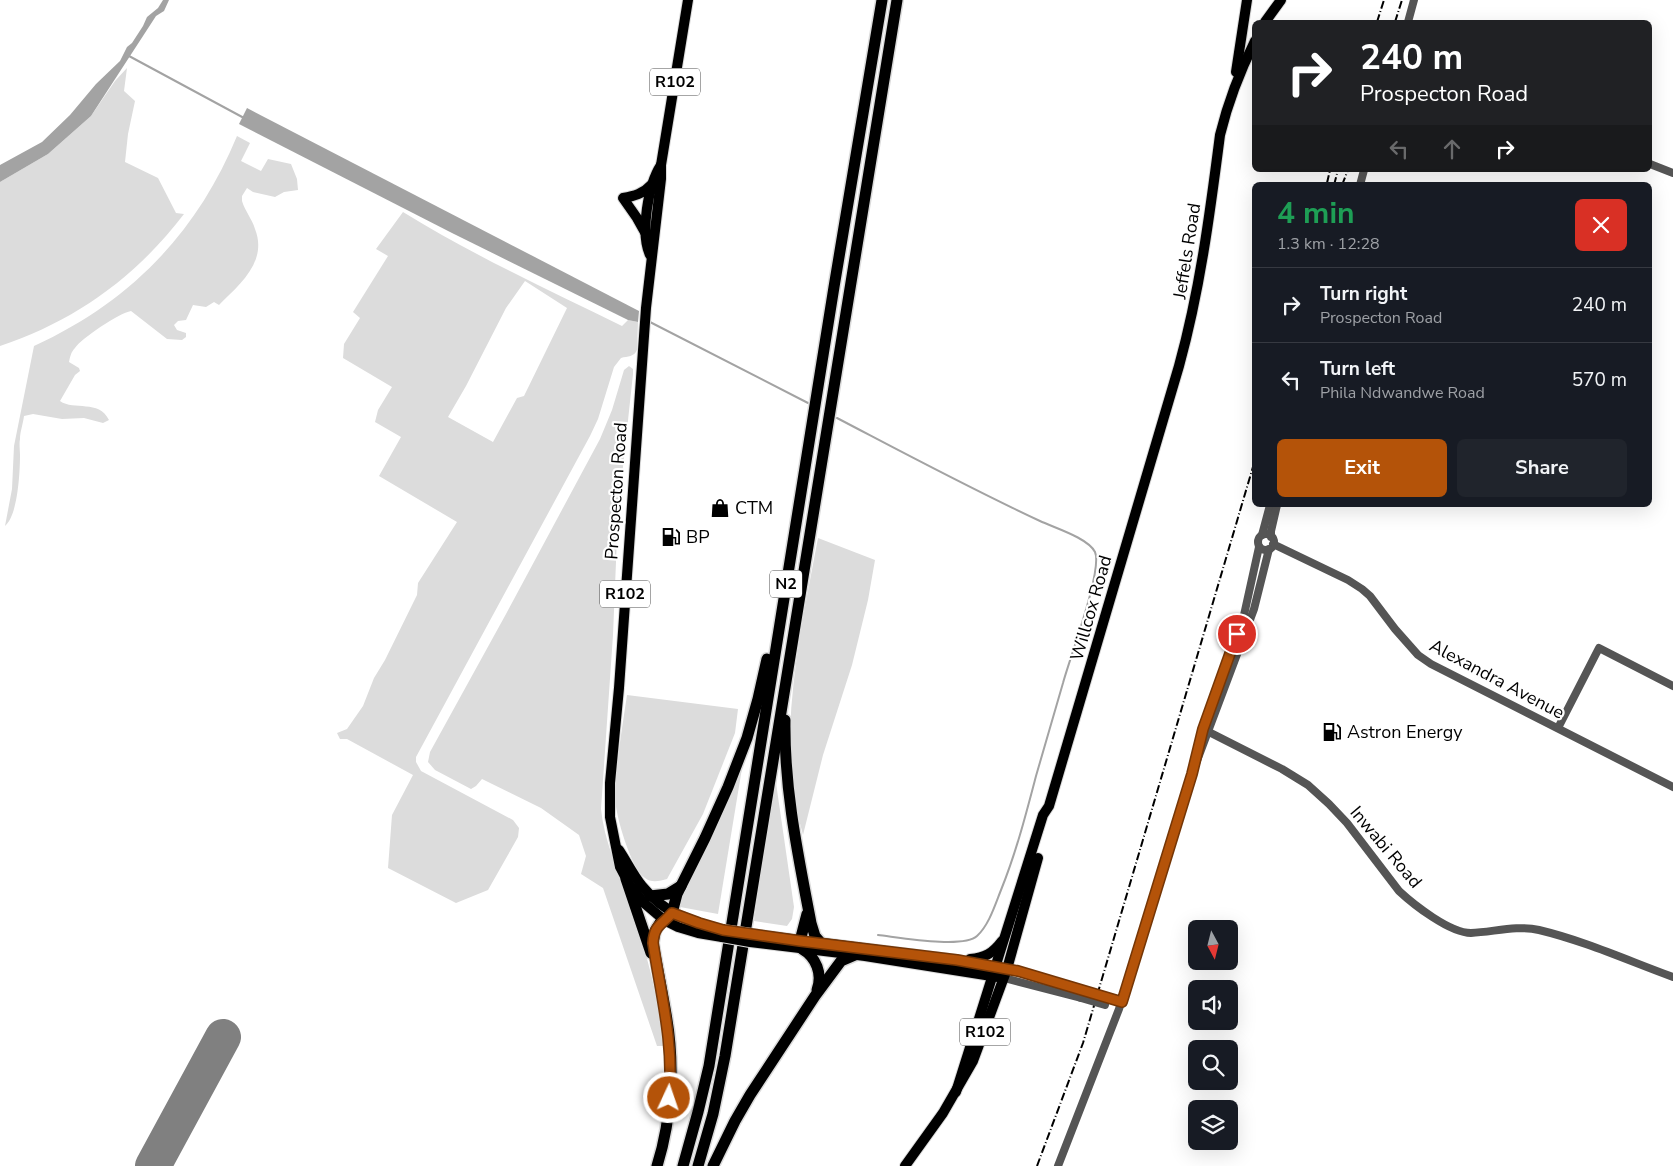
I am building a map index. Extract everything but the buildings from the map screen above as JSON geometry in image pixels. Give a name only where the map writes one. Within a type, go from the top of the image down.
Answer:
[{"type":"highway","name":"N2","points":[[683,1166],[709,1066],[882,0]]},
{"type":"highway","name":"N2","points":[[698,1166],[713,1114],[725,1056],[897,0]]},
{"type":"highway","points":[[657,1166],[662,1150],[668,1115],[671,1081],[670,1043],[657,971],[654,936],[657,927],[668,916],[706,838],[728,787],[744,746],[758,699],[775,623],[781,617]]},
{"type":"highway","points":[[785,686],[785,738],[791,816],[813,934],[821,943]]},
{"type":"highway","points":[[626,879],[657,971]]},
{"type":"highway","points":[[650,896],[668,894],[681,886]]},
{"type":"highway","points":[[808,908],[801,945],[818,967],[820,977],[815,996]]},
{"type":"highway","points":[[714,1166],[735,1121],[750,1095],[815,996],[841,962],[855,955]]},
{"type":"main road","name":"R102","points":[[651,256],[661,179],[661,164],[688,0]]},
{"type":"main road","points":[[1234,88],[1247,2]]},
{"type":"main road","points":[[1266,20],[1278,3]]},
{"type":"main road","points":[[1234,88],[1252,47]]},
{"type":"main road","name":"Jeffels Road","points":[[1164,418],[1190,325],[1207,236],[1220,135],[1234,88]]},
{"type":"main road","name":"R102","points":[[651,256],[646,236],[647,208],[651,185],[661,164]]},
{"type":"main road","points":[[646,236],[637,218],[623,198],[645,191],[651,185]]},
{"type":"main road","name":"Prospecton Road","points":[[651,256],[619,688],[610,784],[610,817],[620,867],[626,879],[644,903],[668,916],[699,923],[722,933],[855,955],[1006,973]]},
{"type":"main road","name":"Willcox Road","points":[[994,971],[1044,815],[1049,806],[1164,418]]},
{"type":"main road","name":"Willcox Road","points":[[1006,973],[1050,815],[1049,806]]},
{"type":"main road","name":"Prospecton Road","points":[[617,848],[650,896],[668,916]]},
{"type":"main road","points":[[957,960],[985,957],[995,951],[1007,934]]},
{"type":"main road","name":"Prospecton Road","points":[[801,945],[821,943],[957,960],[994,971]]},
{"type":"main road","name":"R102","points":[[956,1092],[994,971]]},
{"type":"main road","name":"R102","points":[[905,1166],[927,1137],[956,1092],[973,1061],[1006,973]]},
{"type":"street","points":[[1409,20],[1414,0]]},
{"type":"street","points":[[1652,165],[1673,173]]},
{"type":"street","points":[[1058,1166],[1120,1005],[1244,615],[1259,547],[1258,539],[1262,535],[1269,507]]},
{"type":"street","points":[[1206,730],[1254,609],[1271,543],[1271,531],[1277,507]]},
{"type":"street","points":[[1262,535],[1267,534],[1271,543]]},
{"type":"street","points":[[1259,547],[1264,550],[1271,543]]},
{"type":"street","name":"Alexandra Avenue","points":[[1271,543],[1348,580],[1362,589],[1424,660],[1673,787]]},
{"type":"street","points":[[1558,728],[1599,648],[1673,686]]},
{"type":"street","name":"Inwabi Road","points":[[1206,730],[1282,769],[1308,785],[1347,823],[1399,891],[1450,927],[1472,933],[1506,929],[1539,930],[1566,937],[1673,977]]},
{"type":"street","name":"Prospecton Road","points":[[1006,973],[1026,973],[1083,994],[1120,1005]]},
{"type":"shaded area","points":[[163,0],[169,0],[164,11],[156,16],[91,116],[48,154],[0,182],[0,165],[42,142],[70,115],[96,84],[120,61],[147,17],[158,8]]},
{"type":"shaded area","points":[[127,68],[124,91],[135,101],[128,134],[125,162],[158,178],[176,213],[184,214],[146,258],[102,294],[54,324],[0,346],[0,182],[48,154],[91,116],[115,81]]},
{"type":"shaded area","points":[[247,108],[639,311],[638,322],[628,320],[452,233],[239,124]]},
{"type":"shaded area","points":[[237,136],[250,143],[241,161],[261,171],[268,159],[291,164],[297,179],[298,190],[284,192],[275,197],[253,192],[247,188],[242,196],[242,201],[254,225],[258,241],[258,252],[255,262],[243,281],[219,305],[214,302],[206,307],[193,305],[186,320],[178,321],[174,325],[177,330],[186,333],[186,337],[182,340],[167,339],[131,311],[110,321],[79,344],[70,356],[69,362],[79,368],[80,371],[75,375],[60,401],[66,404],[93,407],[105,414],[109,420],[103,423],[84,418],[62,419],[33,414],[24,416],[20,434],[17,493],[13,513],[5,526],[12,489],[14,446],[34,346],[69,328],[101,308],[130,286],[156,261],[181,233],[202,204],[221,171]]},
{"type":"shaded area","points":[[403,212],[484,257],[622,326],[628,320],[638,322],[636,352],[621,358],[614,367],[598,419],[590,436],[416,757],[416,762],[421,771],[513,820],[519,828],[518,837],[488,890],[456,903],[388,868],[392,815],[413,775],[347,739],[340,739],[337,733],[347,729],[363,706],[374,678],[417,595],[418,583],[457,522],[379,476],[401,437],[375,422],[378,410],[392,387],[343,358],[344,344],[360,318],[353,312],[388,256],[376,249]],"holes":[[[525,281],[567,308],[524,396],[517,398],[493,442],[448,417],[506,308]]]},
{"type":"shaded area","points":[[629,366],[633,369],[633,374],[618,513],[613,635],[601,809],[608,844],[629,901],[651,972],[664,1046],[657,1046],[603,888],[581,874],[586,856],[579,835],[541,808],[482,779],[471,789],[435,770],[428,762],[430,752],[600,439],[612,410],[624,370]]},
{"type":"shaded area","points":[[818,538],[875,560],[868,600],[852,665],[823,755],[803,835],[796,807],[790,766],[791,708],[804,610]]},
{"type":"shaded area","points":[[627,695],[738,709],[735,733],[703,814],[667,879],[647,880],[640,873],[629,853],[616,805],[617,772]]},
{"type":"shaded area","points":[[745,750],[718,914],[680,907],[677,895]]},
{"type":"shaded area","points":[[775,776],[794,907],[792,919],[787,926],[754,921]]},
{"type":"waterway","points":[[129,56],[244,118]]},
{"type":"waterway","points":[[648,321],[808,403]]},
{"type":"waterway","points":[[837,418],[938,471],[1086,542],[1095,552],[1096,562],[1090,595],[1016,848],[988,921],[977,936],[970,940],[958,942],[929,941],[878,935]]},
{"type":"runway","points":[[153,1166],[223,1037]]},
{"type":"railway","points":[[1378,20],[1384,0]]},
{"type":"railway","points":[[1396,20],[1402,0]]},
{"type":"railway","points":[[1327,182],[1330,172]]},
{"type":"railway","points":[[1335,182],[1337,172]]},
{"type":"railway","points":[[1343,182],[1347,172]]},
{"type":"railway","points":[[1037,1166],[1083,1043],[1252,470]]},
{"type":"place","name":"CTM","points":[[720,508]]},
{"type":"place","name":"BP","points":[[671,537]]},
{"type":"place","name":"Astron Energy","points":[[1332,732]]},
{"type":"route","points":[[669,1098],[671,1081],[670,1043],[653,943],[657,927],[672,913],[723,930],[957,960],[1018,971],[1122,1002],[1192,774],[1203,729],[1237,634]]}]
